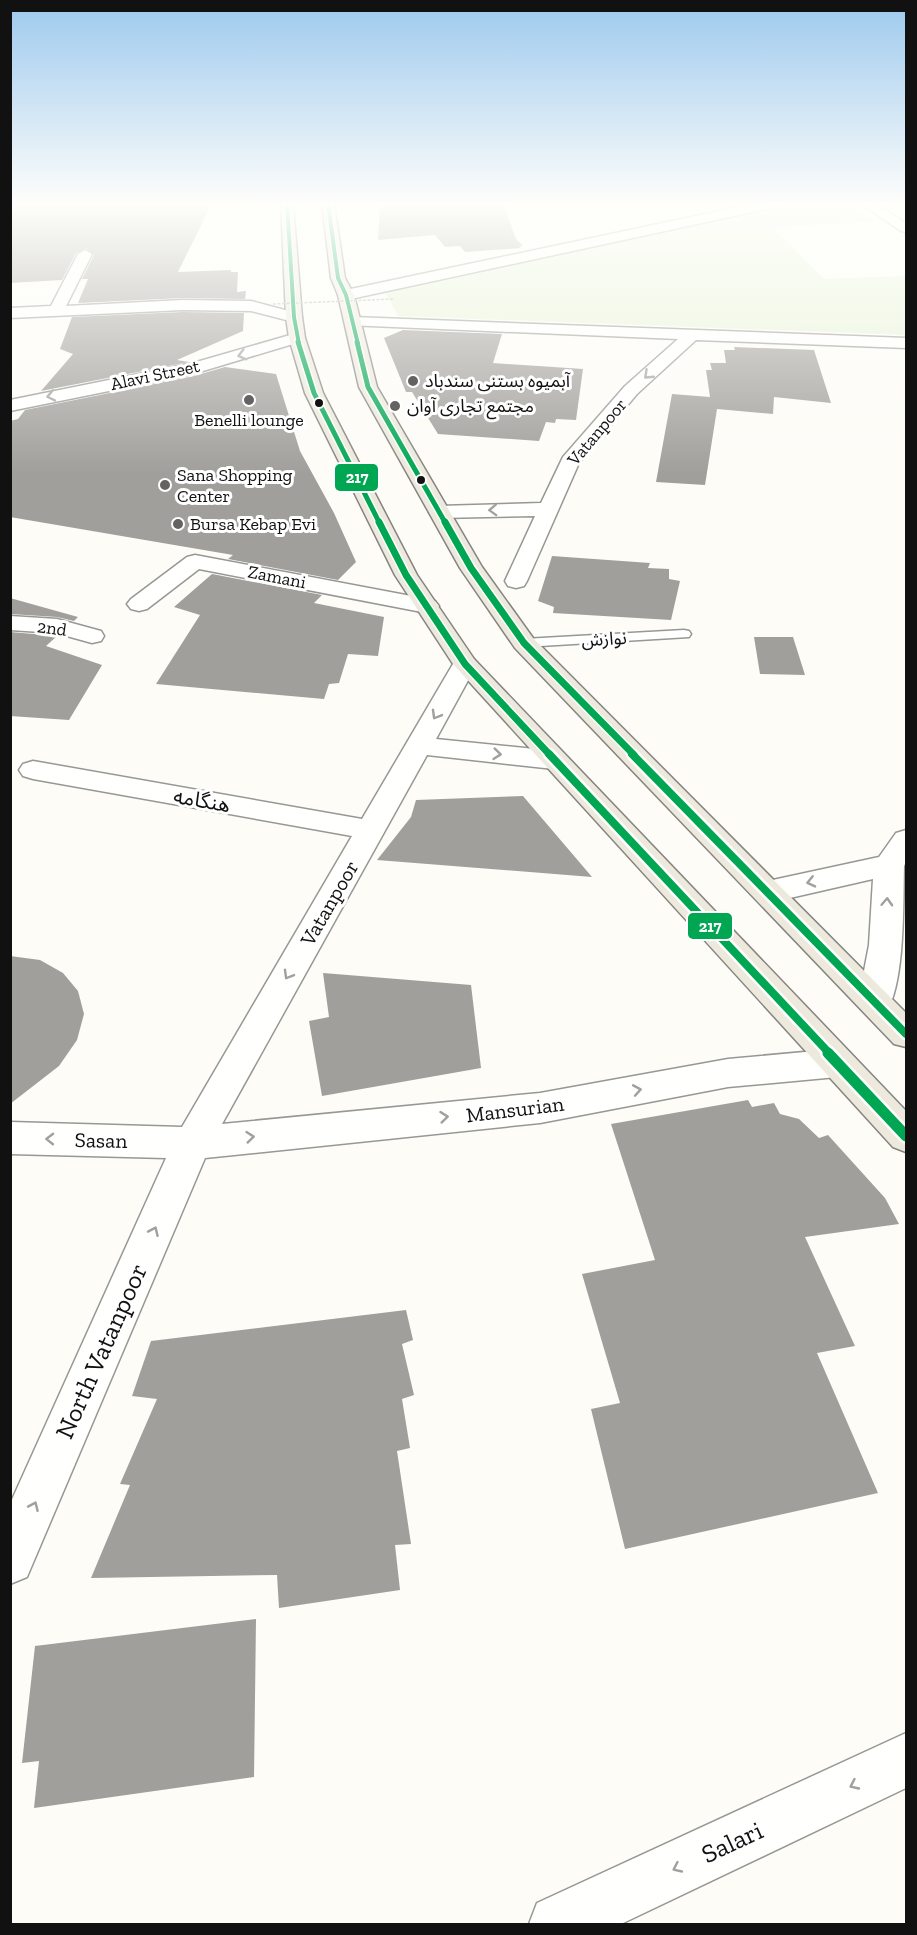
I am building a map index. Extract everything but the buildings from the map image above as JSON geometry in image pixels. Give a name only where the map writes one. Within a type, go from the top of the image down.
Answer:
[{"type":"main road","points":[[289,293],[288,319],[314,393],[406,575],[465,664],[906,1136]]},
{"type":"main road","points":[[346,295],[368,387],[471,568],[524,643],[906,1034]]},
{"type":"street","points":[[56,311],[65,293]]},
{"type":"street","points":[[346,295],[354,293]]},
{"type":"street","points":[[10,314],[183,305],[251,306],[288,319]]},
{"type":"street","name":"Alavi Street","points":[[10,406],[49,396],[177,373],[261,350],[288,319]]},
{"type":"street","points":[[353,322],[906,343]]},
{"type":"street","name":"Vatanpoor","points":[[516,581],[570,461],[632,390],[691,336]]},
{"type":"street","points":[[440,512],[547,509]]},
{"type":"street","name":"Zamani","points":[[139,604],[195,562],[427,606]]},
{"type":"street","name":"2nd","points":[[10,623],[57,626],[92,636]]},
{"type":"street","name":"Vatanpoor","points":[[192,1143],[465,664]]},
{"type":"street","points":[[418,746],[555,760]]},
{"type":"street","name":"هنگامه","points":[[33,771],[371,830]]},
{"type":"street","points":[[768,892],[898,853],[896,946],[875,1002]]},
{"type":"street","name":"Mansurian","points":[[192,1143],[540,1108],[728,1073],[837,1063]]},
{"type":"street","name":"Sasan","points":[[10,1138],[192,1143]]},
{"type":"street","name":"North Vatanpoor","points":[[10,1560],[192,1143]]},
{"type":"street","name":"Salari","points":[[558,1924],[906,1760]]},
{"type":"lane","name":"نوازش","points":[[524,643],[684,634]]},
{"type":"path","points":[[288,319],[393,299]]},
{"type":"green space","points":[[386,293],[906,293],[906,335],[398,316]]},
{"type":"transit line","name":"217","points":[[293,293],[297,338],[314,393],[406,575],[465,664],[906,1136]]},
{"type":"transit line","name":"217","points":[[345,293],[368,387],[471,568],[524,643],[906,1034]]},
{"type":"place","name":"آبمیوه بستنی سندباد","points":[[413,381]]},
{"type":"place","name":"Benelli lounge","points":[[249,400]]},
{"type":"place","name":"مجتمع تجاری آوان","points":[[395,406]]},
{"type":"place","name":"Sana Shopping Center","points":[[165,485]]},
{"type":"place","name":"Bursa Kebap Evi","points":[[178,524]]}]
